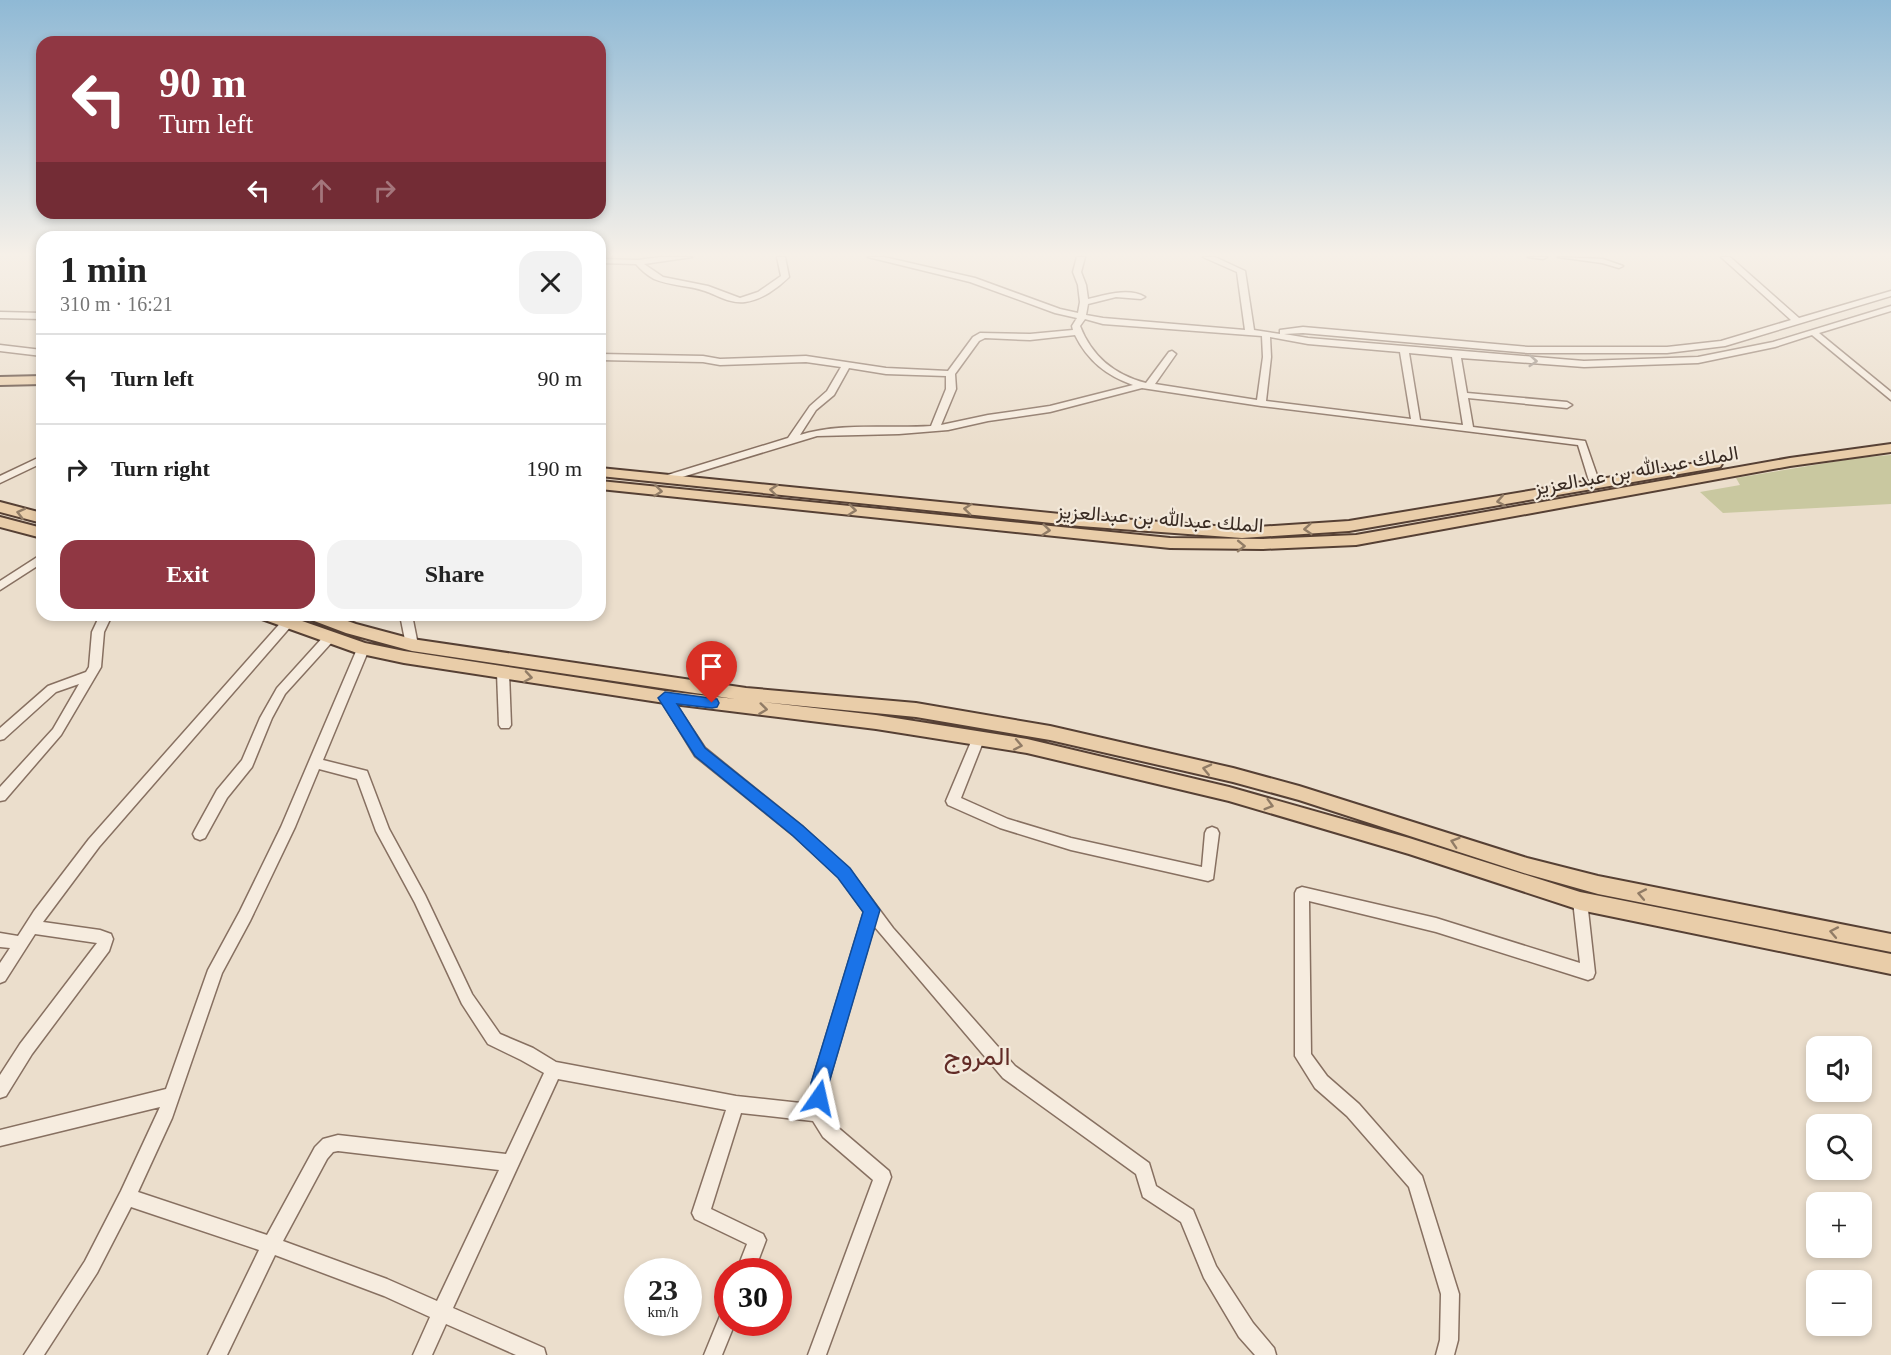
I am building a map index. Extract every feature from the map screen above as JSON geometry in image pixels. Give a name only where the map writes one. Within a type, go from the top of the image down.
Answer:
[{"type":"main road","points":[[0,381],[36,380]]},
{"type":"main road","name":"الملك عبدالله بن عبدالعزيز","points":[[606,473],[1080,521],[1242,533],[1349,526],[1677,469],[1834,446],[1891,441]]},
{"type":"main road","name":"الملك عبدالله بن عبدالعزيز","points":[[606,486],[1170,543],[1246,546],[1300,545],[1356,540],[1790,462],[1891,448]]},
{"type":"main road","points":[[0,507],[36,516]]},
{"type":"main road","points":[[3,526],[36,532]]},
{"type":"main road","points":[[285,621],[363,649],[408,651],[746,694],[916,710],[1050,733],[1233,775],[1370,814],[1527,866],[1598,885],[1891,943]]},
{"type":"main road","points":[[331,621],[408,651],[503,673],[665,698],[979,737],[1075,757],[1229,794],[1409,846],[1580,901],[1891,964]]},
{"type":"main road","points":[[1229,794],[1233,775]]},
{"type":"street","points":[[1080,320],[1076,326],[1077,332],[1095,357],[1110,372],[1145,386],[1261,403],[1582,443],[1595,484]]},
{"type":"street","points":[[1099,320],[1266,334],[1308,341],[1404,350],[1584,364],[1681,362],[1746,350],[1853,320]]},
{"type":"street","points":[[1248,320],[1250,333]]},
{"type":"street","points":[[1266,334],[1303,330],[1528,350],[1667,350],[1722,344],[1804,320]]},
{"type":"street","points":[[934,429],[948,399],[951,374],[971,344],[983,335],[1030,337],[1077,332]]},
{"type":"street","points":[[1814,333],[1891,397]]},
{"type":"street","points":[[1261,403],[1267,357],[1266,334]]},
{"type":"street","points":[[0,348],[36,352]]},
{"type":"street","points":[[1404,350],[1416,423]]},
{"type":"street","points":[[1667,350],[1681,362]]},
{"type":"street","points":[[665,479],[816,433],[934,429],[1050,409],[1145,386],[1172,354]]},
{"type":"street","points":[[1456,354],[1469,430]]},
{"type":"street","points":[[606,357],[703,359],[720,362],[806,359],[886,371],[951,374]]},
{"type":"street","points":[[790,441],[813,408],[831,393],[846,365]]},
{"type":"street","points":[[1463,395],[1568,405]]},
{"type":"street","points":[[0,480],[36,462]]},
{"type":"street","points":[[0,586],[36,562]]},
{"type":"street","points":[[0,796],[57,732],[95,667],[98,632],[103,621]]},
{"type":"street","points":[[406,621],[408,651]]},
{"type":"street","points":[[0,976],[64,880],[94,843],[288,622]]},
{"type":"street","points":[[200,834],[222,794],[247,763],[266,718],[282,691],[329,638]]},
{"type":"street","points":[[33,1355],[91,1267],[164,1118],[214,970],[250,906],[288,827],[363,649]]},
{"type":"street","points":[[503,673],[505,725]]},
{"type":"street","points":[[2,732],[52,689],[90,675]]},
{"type":"street","points":[[665,698],[700,752],[798,831],[836,866],[888,933],[1009,1072],[1143,1170],[1149,1191],[1187,1216],[1210,1272],[1246,1330],[1267,1355]]},
{"type":"street","points":[[979,737],[953,801],[1005,825],[1071,844],[1208,874],[1212,833]]},
{"type":"street","points":[[314,763],[362,775],[383,831],[420,899],[467,999],[494,1040],[527,1054],[554,1070],[736,1104],[818,1113]]},
{"type":"street","points":[[1445,1355],[1449,1340],[1450,1294],[1416,1182],[1353,1110],[1321,1082],[1303,1056],[1302,893],[1436,925],[1588,973],[1580,901]]},
{"type":"street","points":[[817,1355],[883,1177],[829,1131],[818,1113],[820,1083],[872,910]]},
{"type":"street","points":[[0,1090],[26,1049],[104,946],[105,939],[100,937],[32,927]]},
{"type":"street","points":[[0,940],[22,944]]},
{"type":"street","points":[[422,1355],[554,1070]]},
{"type":"street","points":[[0,1138],[171,1096]]},
{"type":"street","points":[[736,1104],[701,1213],[757,1240],[750,1258]]},
{"type":"street","points":[[217,1355],[271,1245],[321,1153],[329,1145],[338,1143],[512,1164]]},
{"type":"street","points":[[127,1197],[271,1245],[387,1288],[537,1355]]},
{"type":"street","points":[[713,1355],[720,1336]]},
{"type":"green space","points":[[1891,455],[1891,504],[1723,513],[1700,492],[1740,485],[1736,478],[1857,458]]},
{"type":"district","name":"المروج","points":[[977,1056]]},
{"type":"route","points":[[712,703],[665,698],[700,752],[798,831],[844,873],[872,910],[820,1083],[819,1098]]}]
